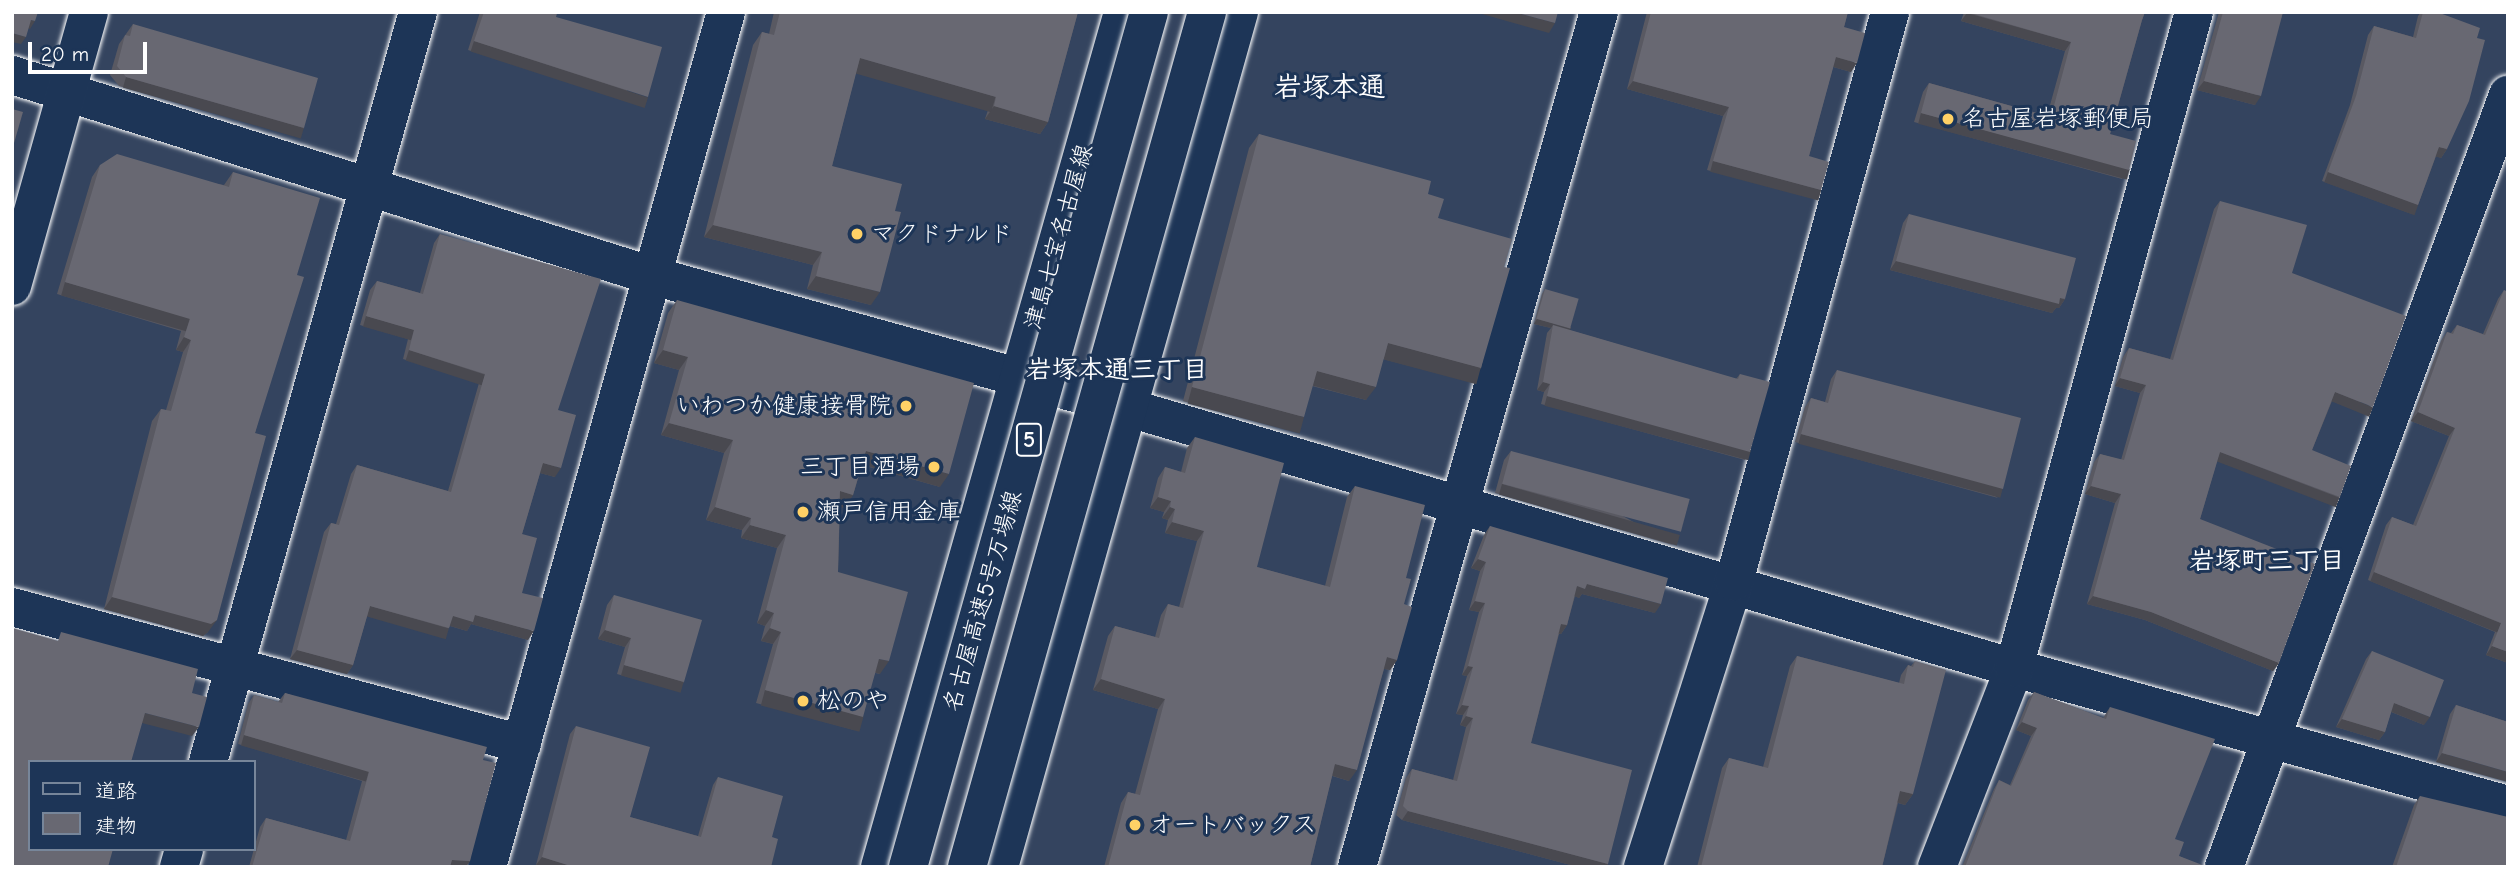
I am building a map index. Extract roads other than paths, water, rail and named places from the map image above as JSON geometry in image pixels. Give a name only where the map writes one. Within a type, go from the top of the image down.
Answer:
[{"type":"main road","points":[[12,286],[89,12]]},
{"type":"main road","points":[[209,760],[418,12]]},
{"type":"main road","points":[[487,867],[726,12]]},
{"type":"main road","name":"津島七宝名古屋線","points":[[880,867],[1123,12]]},
{"type":"main road","name":"名古屋高速5号万場線","points":[[908,867],[1149,12]]},
{"type":"main road","name":"5","points":[[967,867],[1207,12]]},
{"type":"main road","points":[[999,867],[1239,12]]},
{"type":"main road","points":[[1357,867],[1599,12]]},
{"type":"main road","points":[[1643,867],[1734,582],[1890,12]]},
{"type":"main road","points":[[1937,867],[2014,668],[2194,12]]},
{"type":"main road","points":[[12,75],[653,276],[1129,408],[1734,582],[2014,668],[2272,737],[2508,805]]},
{"type":"main road","points":[[2224,867],[2508,95]]},
{"type":"main road","points":[[12,607],[522,744]]},
{"type":"place","name":"名古屋岩塚郵便局","points":[[1948,119]]},
{"type":"place","name":"マクドナルド","points":[[857,234]]},
{"type":"place","name":"いわつか健康接骨院","points":[[906,406]]},
{"type":"place","name":"三丁目酒場","points":[[934,467]]},
{"type":"place","name":"瀬戸信用金庫","points":[[803,512]]},
{"type":"place","name":"松のや","points":[[803,701]]},
{"type":"place","name":"オートバックス","points":[[1135,825]]},
{"type":"district","name":"岩塚本通","points":[[1330,87]]},
{"type":"district","name":"岩塚本通三丁目","points":[[1117,371]]},
{"type":"district","name":"岩塚町三丁目","points":[[2267,562]]}]
